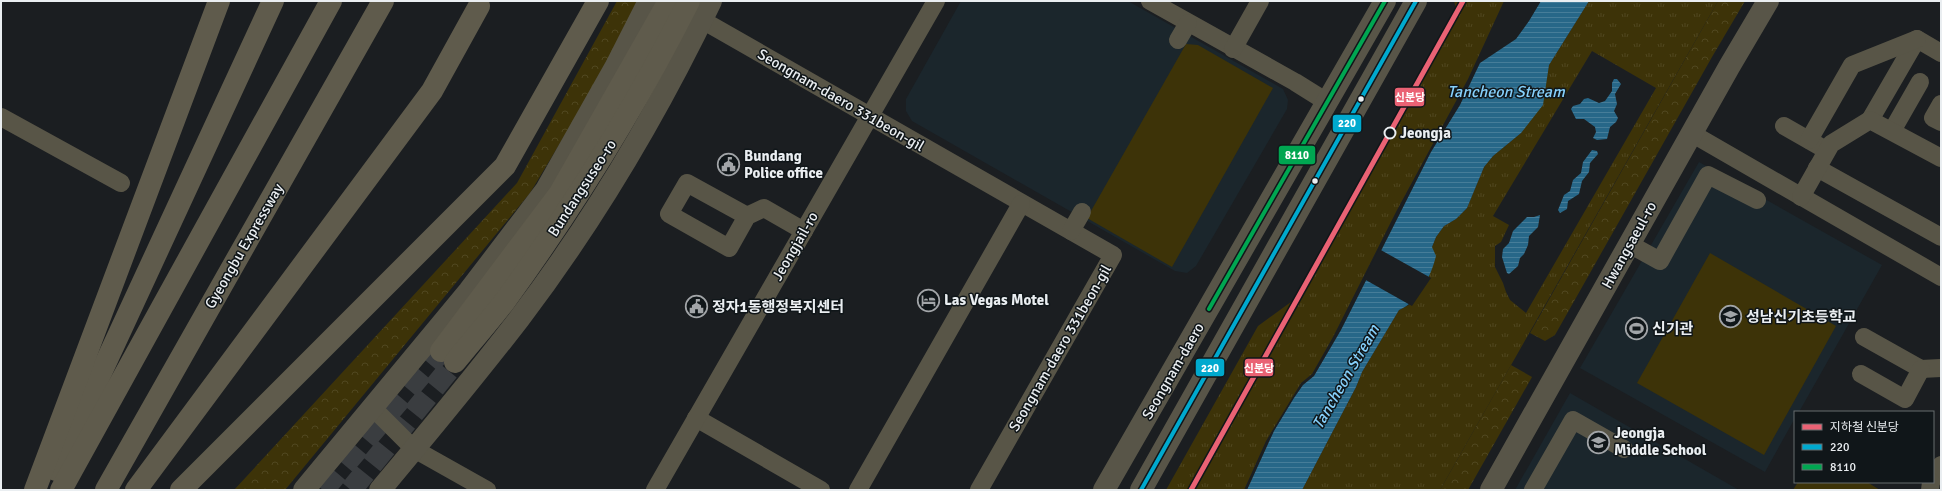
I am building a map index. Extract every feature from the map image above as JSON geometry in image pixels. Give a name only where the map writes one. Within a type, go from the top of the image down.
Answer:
[{"type":"highway","points":[[35,490],[219,1]]},
{"type":"highway","points":[[47,490],[273,1]]},
{"type":"highway","points":[[61,490],[331,1]]},
{"type":"highway","name":"Gyeongbu Expressway","points":[[106,490],[383,1]]},
{"type":"highway","points":[[181,490],[505,166],[598,1]]},
{"type":"highway","name":"Bundangsuseo-ro","points":[[670,1],[560,193],[448,357],[504,302],[575,200],[625,121],[690,1]]},
{"type":"highway","points":[[136,490],[432,91],[479,6]]},
{"type":"main road","points":[[304,490],[470,291],[546,190],[616,66],[649,1]]},
{"type":"main road","name":"Seongnam-daero","points":[[1104,490],[1385,1]]},
{"type":"main road","name":"Seongnam-daero","points":[[1141,490],[1416,1]]},
{"type":"main road","name":"Hwangsaeul-ro","points":[[1491,490],[1691,133],[1768,1]]},
{"type":"main road","points":[[380,490],[519,318],[593,213],[665,92],[706,11]]},
{"type":"street","name":"Jeongjail-ro","points":[[655,490],[936,1]]},
{"type":"street","points":[[1150,1],[1233,49],[1295,82],[1327,102]]},
{"type":"street","points":[[1233,49],[1260,1]]},
{"type":"street","name":"Seongnam-daero 331beon-gil","points":[[706,11],[869,116],[1113,255],[979,490]]},
{"type":"street","points":[[1178,40],[1188,23]]},
{"type":"street","points":[[1801,197],[1831,144],[1870,120],[1917,39]]},
{"type":"street","points":[[1917,39],[1941,53]]},
{"type":"street","points":[[1809,140],[1852,65],[1917,39]]},
{"type":"street","points":[[1892,131],[1920,82]]},
{"type":"street","points":[[1941,104],[1933,118],[1941,122]]},
{"type":"street","points":[[1,117],[121,183]]},
{"type":"street","points":[[1870,120],[1941,158]]},
{"type":"street","points":[[1784,126],[1827,150]]},
{"type":"street","points":[[1691,133],[1941,277]]},
{"type":"street","points":[[1817,168],[1941,237]]},
{"type":"street","points":[[1629,244],[1660,261],[1708,175],[1757,200]]},
{"type":"street","points":[[858,490],[1022,204]]},
{"type":"street","points":[[747,216],[764,208],[804,231]]},
{"type":"street","points":[[1071,231],[1082,212]]},
{"type":"street","points":[[1864,337],[1921,369],[1941,368]]},
{"type":"street","points":[[1861,374],[1905,399],[1921,369]]},
{"type":"street","points":[[373,408],[414,449],[486,490]]},
{"type":"street","points":[[696,418],[821,490]]},
{"type":"street","points":[[1533,490],[1573,420],[1624,449]]},
{"type":"shaded area","points":[[961,1],[1128,1],[1283,89],[1288,100],[1287,109],[1196,266],[1187,273],[1175,271],[912,121],[906,111],[906,99]]},
{"type":"shaded area","name":"성남신기초등학교","points":[[1699,162],[1882,265],[1800,411],[1794,411],[1794,420],[1765,472],[1580,368]]},
{"type":"shaded area","name":"Jeongja Middle School","points":[[1570,393],[1739,490],[1515,490]]},
{"type":"green space","points":[[617,1],[640,1],[606,67],[530,193],[285,490],[234,490],[517,183]]},
{"type":"green space","points":[[1454,1],[1504,1],[1468,79],[1397,210],[1333,337],[1312,374],[1301,383],[1266,441],[1244,490],[1166,490],[1258,326],[1302,294],[1458,15]]},
{"type":"green space","points":[[1589,1],[1718,1],[1440,490],[1302,490],[1356,387],[1362,372],[1399,310],[1409,305],[1436,237],[1444,226],[1456,219],[1467,208],[1484,167],[1493,156],[1521,133],[1545,84],[1549,65]],"holes":[[[1592,51],[1656,88],[1526,313],[1510,300],[1495,267],[1495,246],[1501,242],[1509,225],[1493,216]]]},
{"type":"green space","points":[[1718,1],[1745,1],[1555,335],[1545,341],[1530,333]]},
{"type":"green space","points":[[1186,44],[1198,45],[1273,88],[1172,267],[1087,218]]},
{"type":"green space","points":[[1710,253],[1836,326],[1764,455],[1637,383]]},
{"type":"green space","points":[[1511,365],[1532,377],[1468,490],[1440,490]]},
{"type":"green space","points":[[1797,483],[1869,483],[1880,490],[1793,490]]},
{"type":"water","name":"Tancheon Stream","points":[[1541,1],[1589,1],[1549,65],[1543,105],[1521,133],[1493,156],[1484,167],[1467,208],[1456,219],[1444,226],[1436,237],[1432,247],[1436,256],[1431,272],[1423,288],[1413,301],[1399,310],[1362,372],[1356,387],[1302,490],[1247,490],[1274,431],[1303,385],[1314,376],[1341,330],[1431,152],[1460,105],[1480,63],[1516,39]]},
{"type":"water","points":[[1614,79],[1617,79],[1621,84],[1615,94],[1617,104],[1614,111],[1618,118],[1610,127],[1607,139],[1597,140],[1593,138],[1596,132],[1595,127],[1584,119],[1576,119],[1571,109],[1573,106],[1580,104],[1584,99],[1588,98],[1599,103],[1605,101],[1612,91],[1612,83]]},
{"type":"water","points":[[1592,150],[1597,151],[1598,154],[1590,163],[1589,172],[1582,181],[1579,194],[1568,201],[1567,209],[1560,213],[1558,210],[1564,195],[1570,191],[1573,180],[1581,173],[1583,162]]},
{"type":"water","points":[[1540,215],[1538,227],[1529,236],[1528,245],[1524,254],[1520,258],[1518,266],[1509,274],[1507,273],[1502,257],[1503,249],[1509,243],[1513,231],[1527,217]]},
{"type":"pier","points":[[1379,249],[1431,278],[1412,306],[1364,279]]},
{"type":"tunnel","points":[[323,490],[441,351]]},
{"type":"tunnel","points":[[351,490],[455,362]]},
{"type":"metro line","name":"신분당","points":[[1191,490],[1463,1]]},
{"type":"transit line","name":"8110","points":[[1209,309],[1385,1]]},
{"type":"transit line","name":"220","points":[[1141,490],[1416,1]]},
{"type":"place","name":"Jeongja","points":[[1390,133]]},
{"type":"place","name":"Bundang Police office","points":[[729,165]]},
{"type":"place","name":"Las Vegas Motel","points":[[929,300]]},
{"type":"place","name":"정자1동행정복지센터","points":[[697,307]]},
{"type":"place","name":"성남신기초등학교","points":[[1731,317]]},
{"type":"place","name":"신기관","points":[[1636,329]]},
{"type":"place","name":"Jeongja Middle School","points":[[1598,442]]}]
